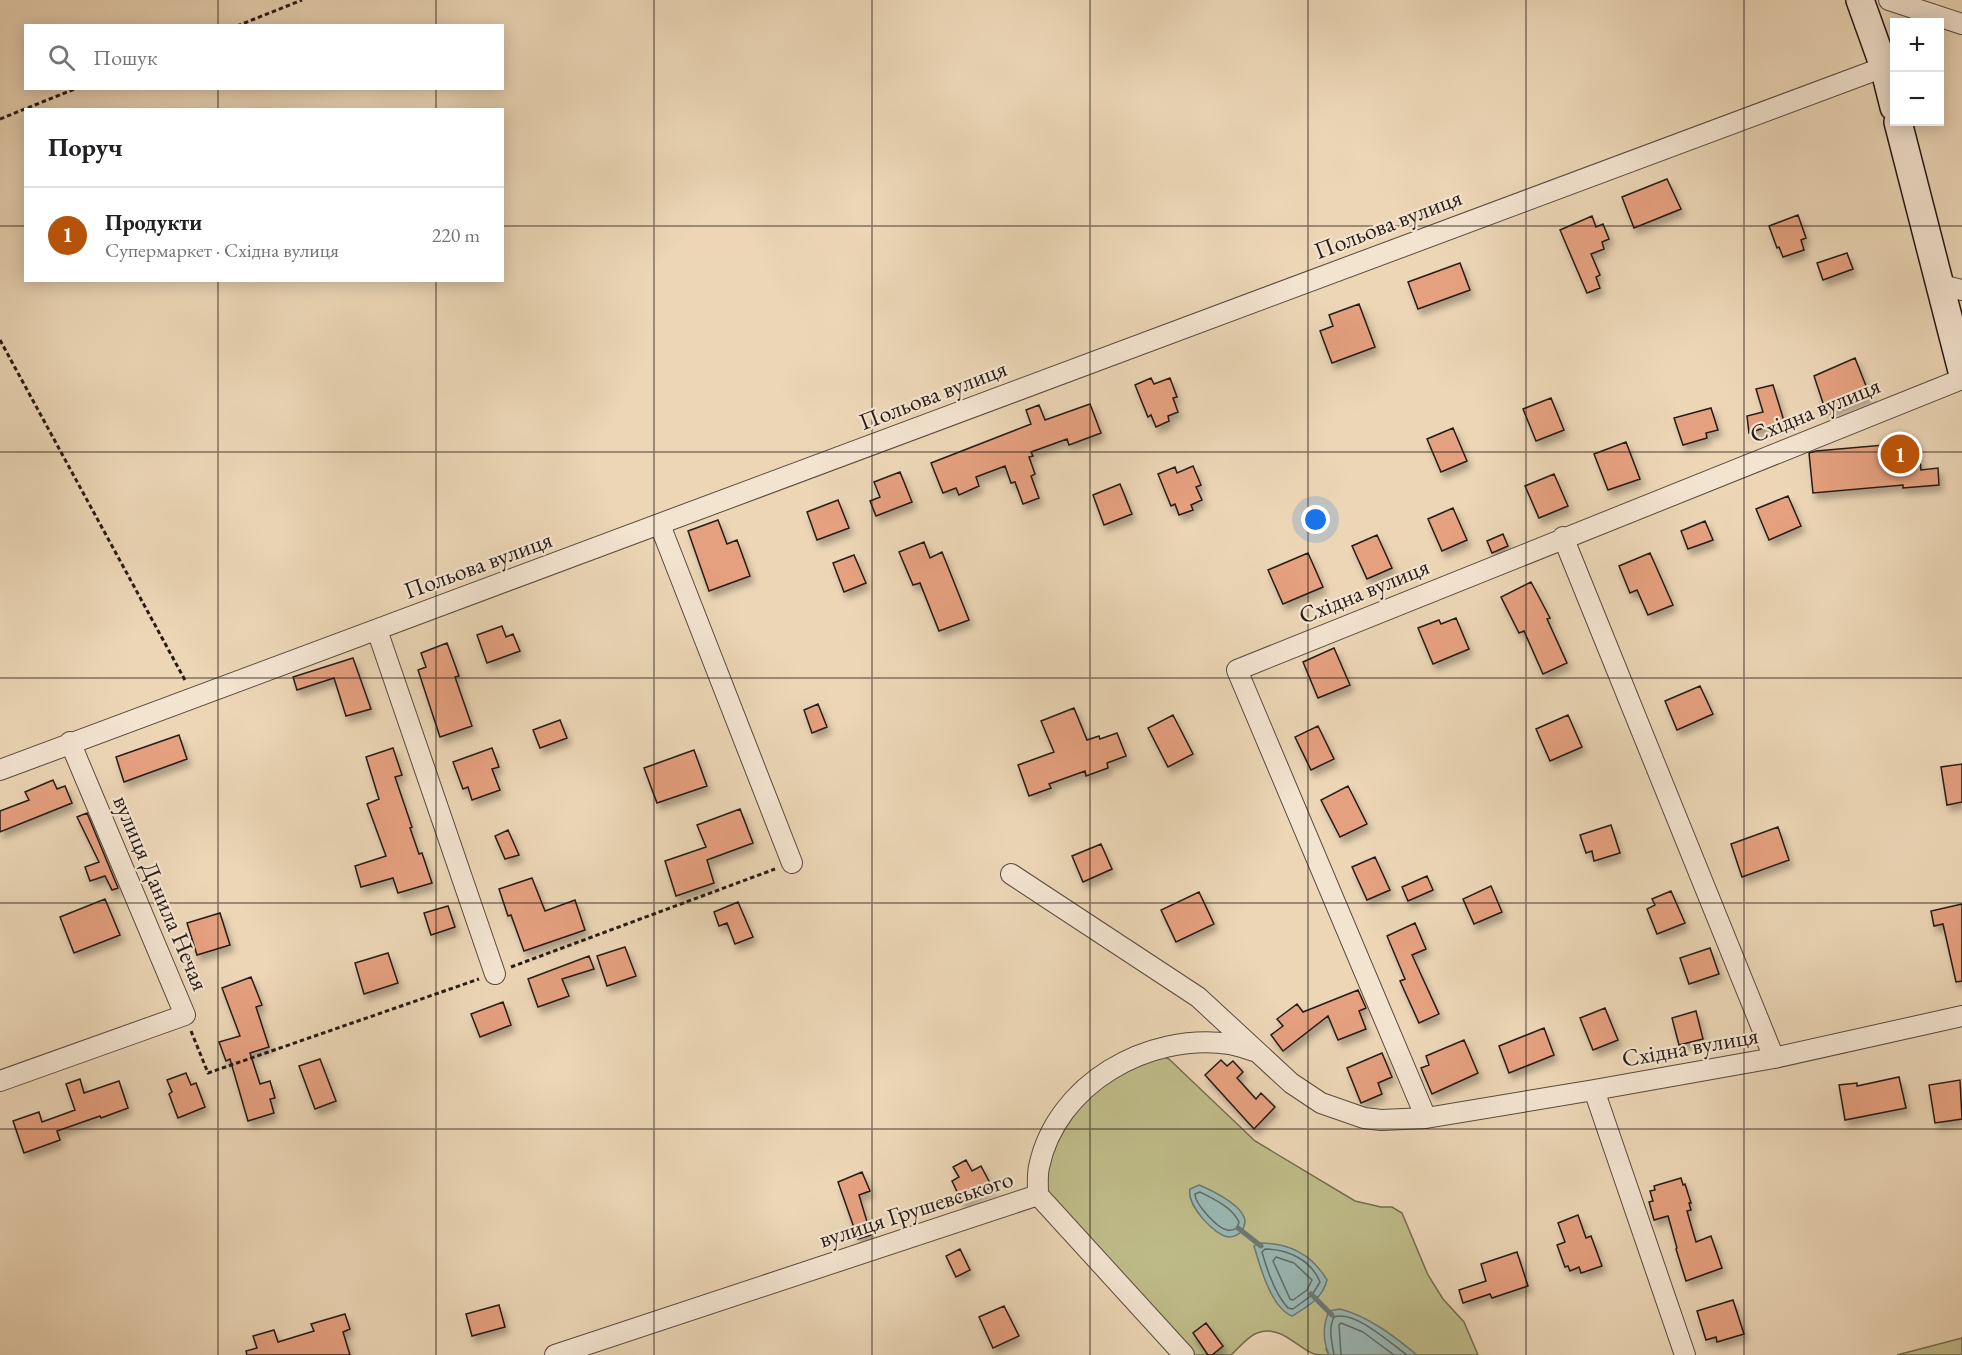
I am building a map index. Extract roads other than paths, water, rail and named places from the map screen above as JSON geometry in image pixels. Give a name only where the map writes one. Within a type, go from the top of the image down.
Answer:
[{"type":"main road","points":[[1860,0],[1884,67],[1890,91]]},
{"type":"main road","points":[[1899,126],[1951,287],[1962,371]]},
{"type":"street","points":[[1889,0],[1962,24]]},
{"type":"street","name":"Польова вулиця","points":[[0,770],[1884,67]]},
{"type":"street","name":"Східна вулиця","points":[[1426,1118],[1236,670],[1962,379]]},
{"type":"street","points":[[660,525],[792,863]]},
{"type":"street","points":[[1563,537],[1774,1058]]},
{"type":"street","points":[[376,630],[495,974]]},
{"type":"street","name":"вулиця Данила Нечая","points":[[0,1081],[185,1015],[70,742]]},
{"type":"street","name":"Східна вулиця","points":[[1011,874],[1198,997],[1291,1083],[1322,1103],[1349,1114],[1381,1120],[1426,1118],[1774,1058],[1962,1016]]},
{"type":"street","name":"вулиця Грушевського","points":[[555,1355],[1038,1195],[1038,1169],[1045,1146],[1056,1124],[1076,1096],[1100,1075],[1137,1057],[1177,1046],[1230,1044],[1257,1052]]},
{"type":"street","points":[[1594,1090],[1685,1355]]},
{"type":"street","points":[[1038,1195],[1184,1355]]},
{"type":"water","points":[[1199,1185],[1226,1199],[1240,1210],[1245,1222],[1241,1232],[1229,1237],[1209,1226],[1197,1211],[1190,1196],[1190,1189]]},
{"type":"water","points":[[1258,1243],[1279,1245],[1298,1251],[1314,1263],[1327,1280],[1318,1297],[1292,1316],[1285,1312],[1272,1296],[1263,1275],[1254,1246]]},
{"type":"water","points":[[1340,1309],[1371,1322],[1417,1355],[1329,1355],[1325,1339],[1326,1322],[1329,1311]]},
{"type":"waterway","points":[[1238,1228],[1261,1246]]},
{"type":"waterway","points":[[1311,1294],[1332,1315]]},
{"type":"place","name":"Продукти","points":[[1900,454]]}]
